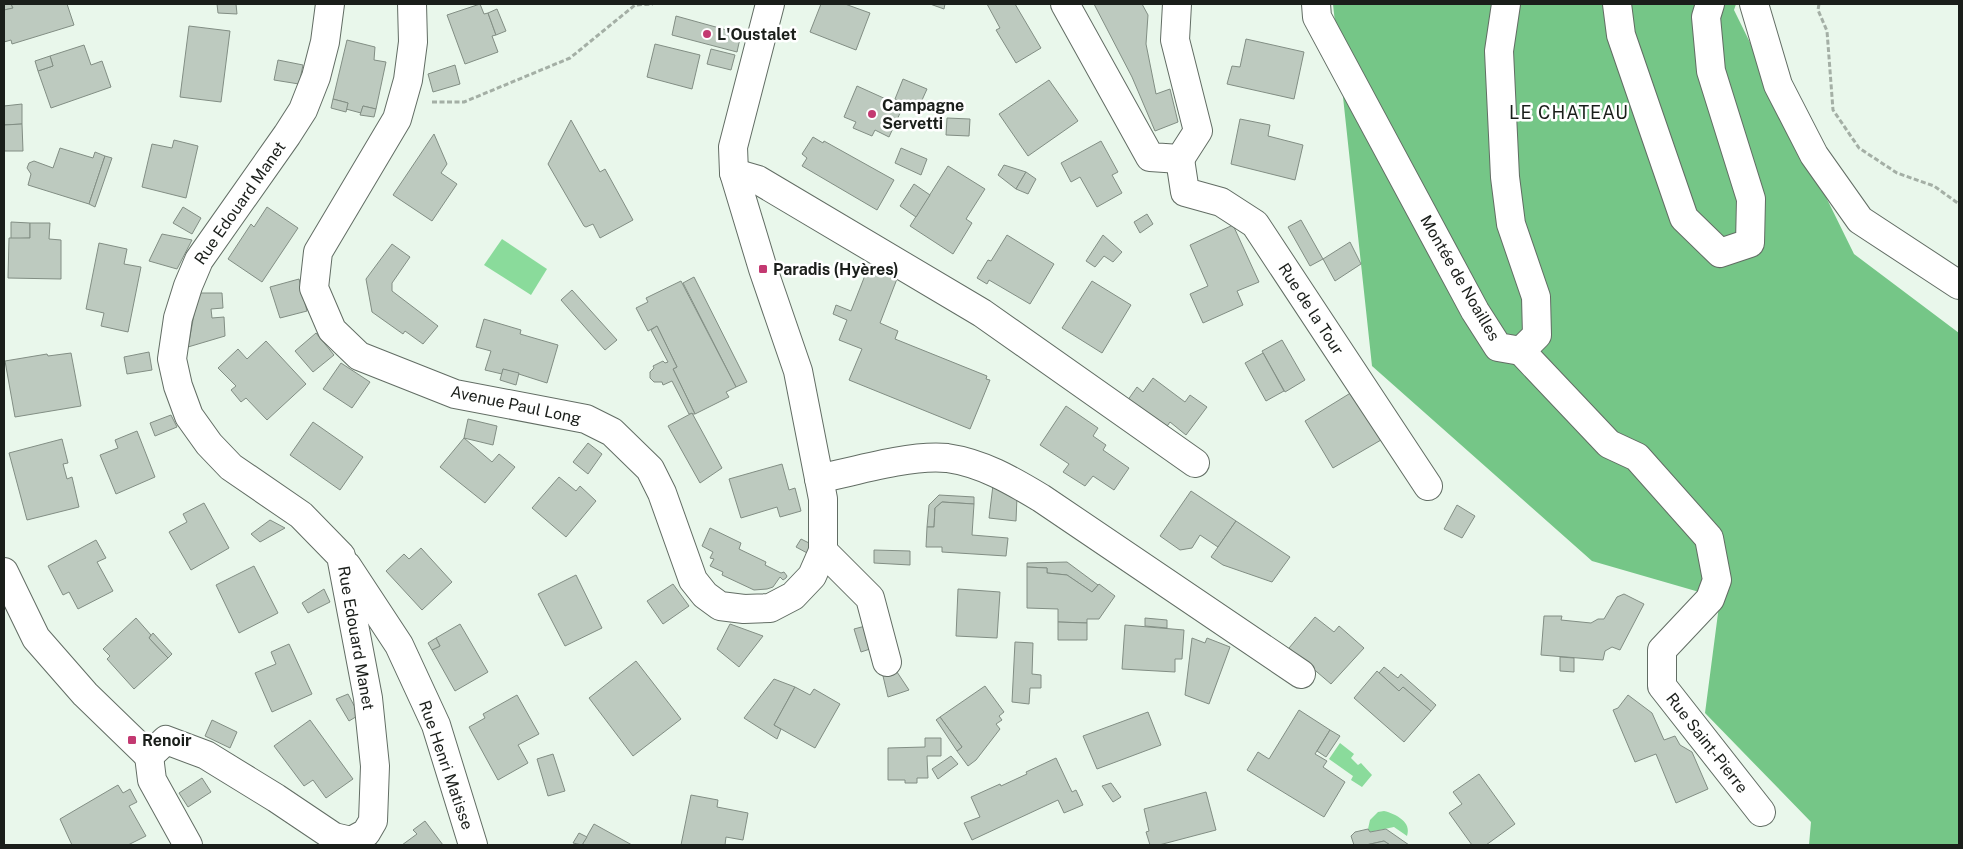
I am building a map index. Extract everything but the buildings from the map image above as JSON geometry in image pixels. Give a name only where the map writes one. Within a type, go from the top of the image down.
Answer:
[{"type":"street","name":"Rue Edouard Manet","points":[[149,756],[166,740],[206,755],[276,798],[334,837],[350,841],[366,833],[373,821],[374,756],[368,698],[341,556],[301,515],[231,467],[209,444],[189,416],[178,386],[172,359],[178,318],[199,260],[303,110],[316,77],[325,42],[330,4]]},
{"type":"street","name":"Avenue Paul Long","points":[[412,4],[413,42],[408,80],[397,119],[318,252],[314,288],[332,330],[359,356],[455,394],[586,419],[612,432],[650,469],[662,493],[693,580],[705,595],[720,606],[744,609],[770,608],[793,596],[812,576],[823,550],[823,499],[798,372],[763,269],[734,174],[734,147],[770,4]]},
{"type":"street","points":[[1065,4],[1150,157],[1180,159],[1198,131],[1175,40],[1176,4]]},
{"type":"street","name":"Montée de Noailles","points":[[1316,4],[1318,17],[1476,311],[1498,346],[1521,351],[1537,335],[1536,297],[1511,224],[1505,177],[1499,52],[1506,4]]},
{"type":"street","points":[[1617,4],[1621,35],[1684,218],[1720,253],[1750,243],[1750,198],[1711,72],[1706,17],[1710,4]]},
{"type":"street","points":[[1754,4],[1778,85],[1814,155],[1854,212],[1860,220],[1959,285]]},
{"type":"street","name":"Rue de la Tour","points":[[1180,159],[1185,192],[1221,202],[1255,224],[1428,486]]},
{"type":"street","points":[[734,174],[758,180],[982,313],[1195,463]]},
{"type":"street","name":"Rue Saint-Pierre","points":[[1521,351],[1609,444],[1637,456],[1709,538],[1717,580],[1710,599],[1662,650],[1662,686],[1761,812]]},
{"type":"street","points":[[819,479],[913,459],[945,458],[974,464],[1005,476],[1041,498],[1301,674]]},
{"type":"street","points":[[823,550],[870,598],[888,662]]},
{"type":"street","name":"Rue Henri Matisse","points":[[341,556],[408,663],[436,725],[473,845]]},
{"type":"street","points":[[4,572],[36,638],[85,694],[149,756],[152,780],[188,845]]},
{"type":"path","points":[[402,102],[464,102],[570,58],[636,5],[653,4]]},
{"type":"path","points":[[1818,4],[1818,10],[1826,31],[1833,110],[1859,148],[1897,173],[1934,186],[1959,204]]},
{"type":"shaded area","points":[[1333,4],[1736,4],[1734,10],[1854,254],[1959,333],[1959,845],[1809,845],[1811,822],[1705,713],[1720,598],[1592,561],[1372,366]]},
{"type":"shaded area","points":[[502,239],[547,269],[531,295],[484,265]]},
{"type":"shaded area","points":[[1340,743],[1354,754],[1351,758],[1358,765],[1361,763],[1372,775],[1362,787],[1351,780],[1353,776],[1329,759]]},
{"type":"shaded area","points":[[1384,811],[1402,819],[1407,827],[1407,836],[1394,827],[1370,832],[1368,829],[1370,820],[1378,812]]},
{"type":"place","name":"L'Oustalet","points":[[707,34]]},
{"type":"place","name":"Campagne Servetti","points":[[872,114]]},
{"type":"place","name":"Paradis (Hyères)","points":[[763,269]]},
{"type":"place","name":"Renoir","points":[[132,740]]},
{"type":"district","name":"LE CHATEAU","points":[[1569,112]]}]
